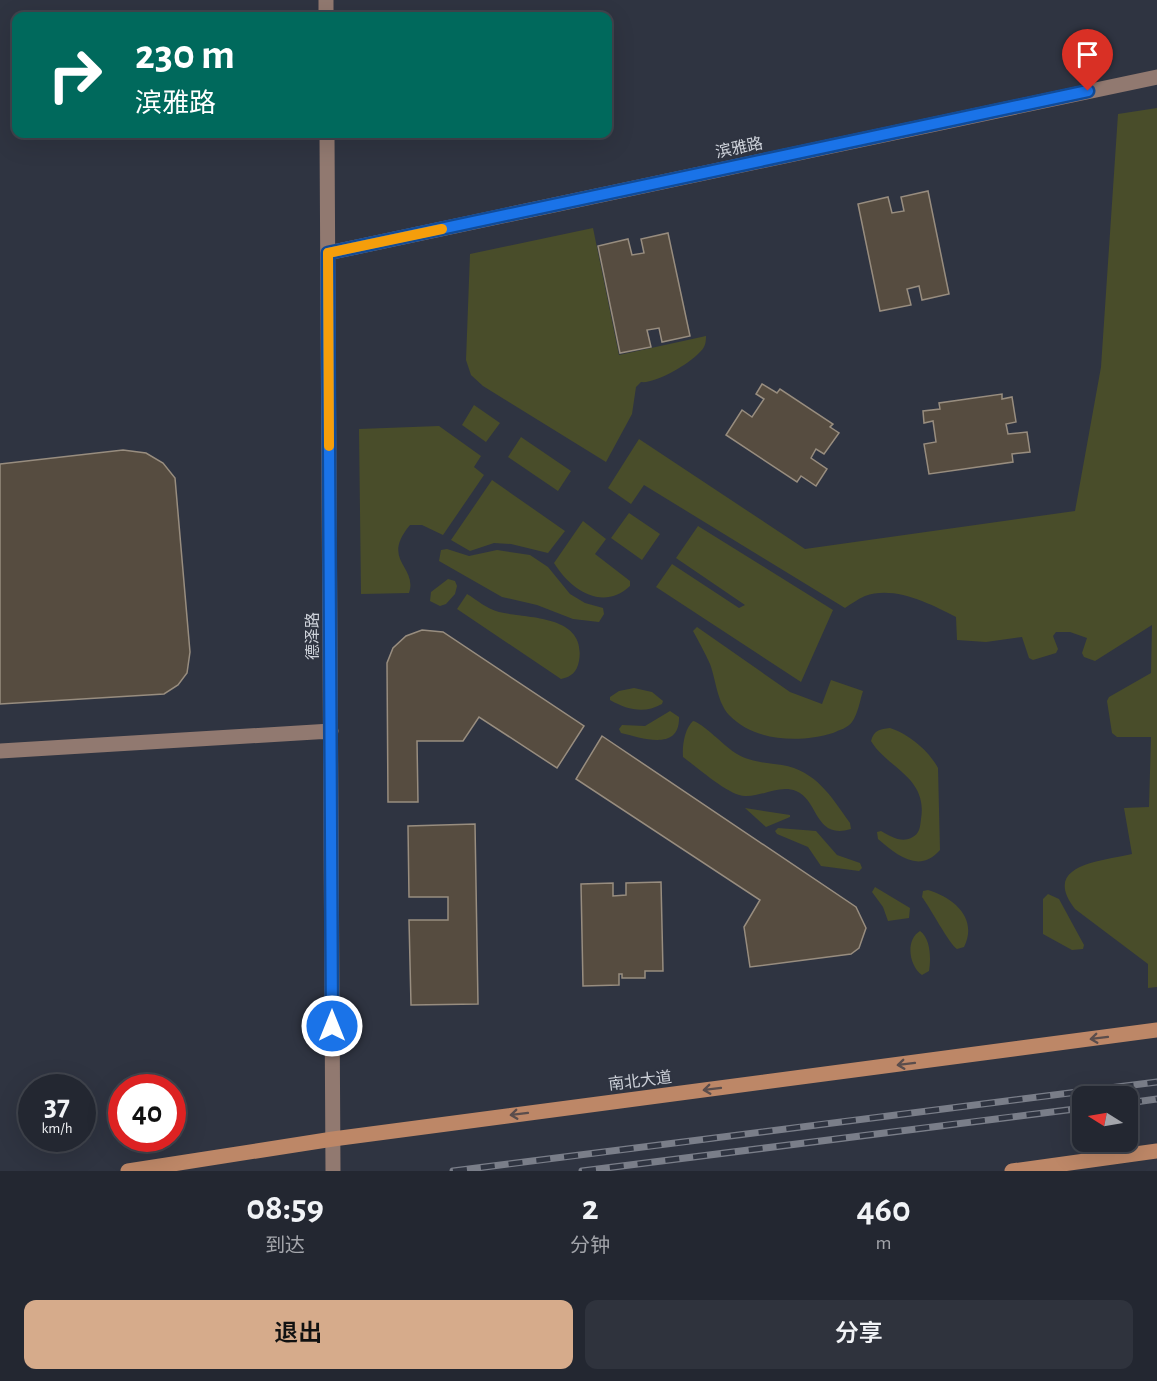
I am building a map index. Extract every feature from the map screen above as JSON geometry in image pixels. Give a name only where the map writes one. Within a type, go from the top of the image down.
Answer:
[{"type":"main road","name":"南北大道","points":[[128,1171],[333,1139],[1157,1030]]},
{"type":"main road","points":[[1012,1171],[1157,1151]]},
{"type":"street","name":"滨雅路","points":[[328,253],[1157,77]]},
{"type":"street","name":"德泽路","points":[[327,138],[333,1171]]},
{"type":"street","points":[[0,751],[331,731]]},
{"type":"green space","points":[[1157,108],[1157,987],[1148,988],[1148,964],[1075,909],[1066,894],[1065,882],[1070,874],[1080,867],[1132,854],[1124,808],[1149,807],[1151,737],[1117,737],[1112,733],[1107,701],[1109,697],[1151,673],[1152,625],[1095,661],[1084,657],[1082,653],[1087,638],[1070,632],[1056,632],[1053,636],[1058,649],[1056,653],[1033,660],[1029,658],[1022,637],[986,642],[957,640],[956,617],[900,594],[876,593],[862,597],[845,608],[644,485],[631,504],[608,488],[639,439],[805,549],[1075,511],[1101,367],[1118,114]]},
{"type":"green space","points":[[593,228],[619,355],[706,336],[703,349],[688,362],[663,377],[641,382],[636,387],[632,414],[606,462],[483,386],[471,375],[466,360],[470,254]]},
{"type":"green space","points":[[474,405],[500,423],[486,442],[462,425]]},
{"type":"green space","points":[[439,426],[481,456],[474,467],[484,475],[443,535],[422,525],[410,525],[402,537],[398,547],[399,555],[409,576],[409,593],[361,594],[359,429]]},
{"type":"green space","points":[[521,437],[571,471],[558,491],[508,457]]},
{"type":"green space","points":[[492,480],[565,531],[548,553],[511,544],[494,543],[470,551],[451,540]]},
{"type":"green space","points":[[629,513],[660,534],[642,560],[611,538]]},
{"type":"green space","points":[[583,521],[606,539],[595,554],[630,581],[630,586],[619,594],[598,597],[588,594],[569,581],[554,563]]},
{"type":"green space","points":[[698,526],[833,610],[801,682],[656,587],[672,564],[739,608],[745,605],[676,558]]},
{"type":"green space","points":[[447,549],[469,556],[497,550],[530,555],[548,567],[570,594],[585,603],[603,608],[604,614],[599,622],[573,619],[537,605],[502,597],[439,561],[441,550]]},
{"type":"green space","points":[[448,579],[455,581],[457,586],[455,594],[446,604],[440,606],[430,601],[431,592]]},
{"type":"green space","points":[[467,594],[495,611],[539,618],[565,627],[574,634],[579,646],[579,661],[575,671],[561,679],[457,609]]},
{"type":"green space","points":[[697,627],[790,692],[822,704],[831,680],[863,691],[854,719],[848,726],[833,733],[792,739],[765,735],[740,724],[729,715],[722,704],[710,664],[693,631]]},
{"type":"green space","points":[[634,688],[652,692],[663,701],[662,704],[642,710],[623,706],[610,700],[610,697],[619,691]]},
{"type":"green space","points":[[670,711],[679,717],[678,728],[667,739],[639,738],[621,733],[619,729],[622,725],[645,726]]},
{"type":"green space","points":[[693,721],[742,757],[794,768],[813,779],[836,803],[850,823],[851,829],[839,831],[830,829],[818,818],[803,796],[790,789],[745,796],[738,795],[722,786],[683,757],[685,737]]},
{"type":"green space","points":[[890,728],[918,744],[938,768],[940,850],[924,861],[908,860],[878,839],[877,832],[881,831],[899,839],[911,838],[918,832],[921,819],[922,805],[912,783],[871,741],[878,731]]},
{"type":"green space","points":[[745,808],[790,815],[790,817],[766,827]]},
{"type":"green space","points":[[778,828],[816,831],[837,855],[860,863],[862,868],[859,871],[821,866],[808,847],[777,834],[775,831]]},
{"type":"green space","points":[[875,887],[910,908],[909,918],[888,921],[883,907],[872,892]]},
{"type":"green space","points":[[928,890],[947,898],[961,911],[968,927],[968,937],[964,947],[957,949],[954,946],[922,897],[923,891]]},
{"type":"green space","points":[[1048,894],[1059,899],[1084,945],[1083,949],[1072,950],[1043,934],[1043,899]]},
{"type":"green space","points":[[920,931],[926,939],[930,955],[929,971],[922,975],[914,966],[910,953],[912,940]]},
{"type":"building","points":[[928,191],[949,294],[922,300],[919,286],[907,289],[911,305],[880,311],[858,204],[888,197],[892,213],[904,211],[901,197]]},
{"type":"building","points":[[668,233],[690,336],[662,342],[659,328],[647,330],[651,347],[620,353],[598,246],[628,239],[632,255],[644,253],[641,239]]},
{"type":"building","points":[[762,384],[777,393],[780,389],[833,424],[830,427],[839,433],[824,454],[816,449],[811,458],[827,469],[816,486],[801,476],[797,482],[726,435],[742,410],[752,417],[764,399],[756,394]]},
{"type":"building","points":[[1002,394],[1002,399],[1012,397],[1016,422],[1006,424],[1008,434],[1027,432],[1030,452],[1012,454],[1013,462],[929,474],[924,444],[936,442],[933,421],[924,423],[923,411],[940,409],[939,403]]},
{"type":"building","points":[[123,450],[146,453],[163,463],[175,478],[190,652],[187,673],[178,685],[164,694],[0,704],[0,464]]},
{"type":"building","points":[[422,630],[443,632],[584,726],[557,768],[479,717],[463,741],[417,741],[418,802],[388,802],[387,663],[393,648],[406,636]]},
{"type":"building","points":[[602,736],[856,907],[866,928],[859,948],[851,954],[750,967],[744,927],[760,900],[576,779]]},
{"type":"building","points":[[475,824],[478,1004],[411,1005],[409,920],[448,920],[448,897],[409,897],[408,826]]},
{"type":"building","points":[[661,882],[663,971],[645,971],[645,978],[622,978],[622,974],[619,974],[619,985],[583,986],[581,884],[613,883],[613,896],[626,895],[626,883]]},
{"type":"railway","points":[[453,1171],[1157,1082]]},
{"type":"railway","points":[[1138,1102],[1157,1099]]},
{"type":"railway","points":[[582,1171],[1072,1109]]},
{"type":"slow traffic","points":[[329,446],[328,253],[442,229]]},
{"type":"route","points":[[332,1026],[328,253],[1088,91]]}]
